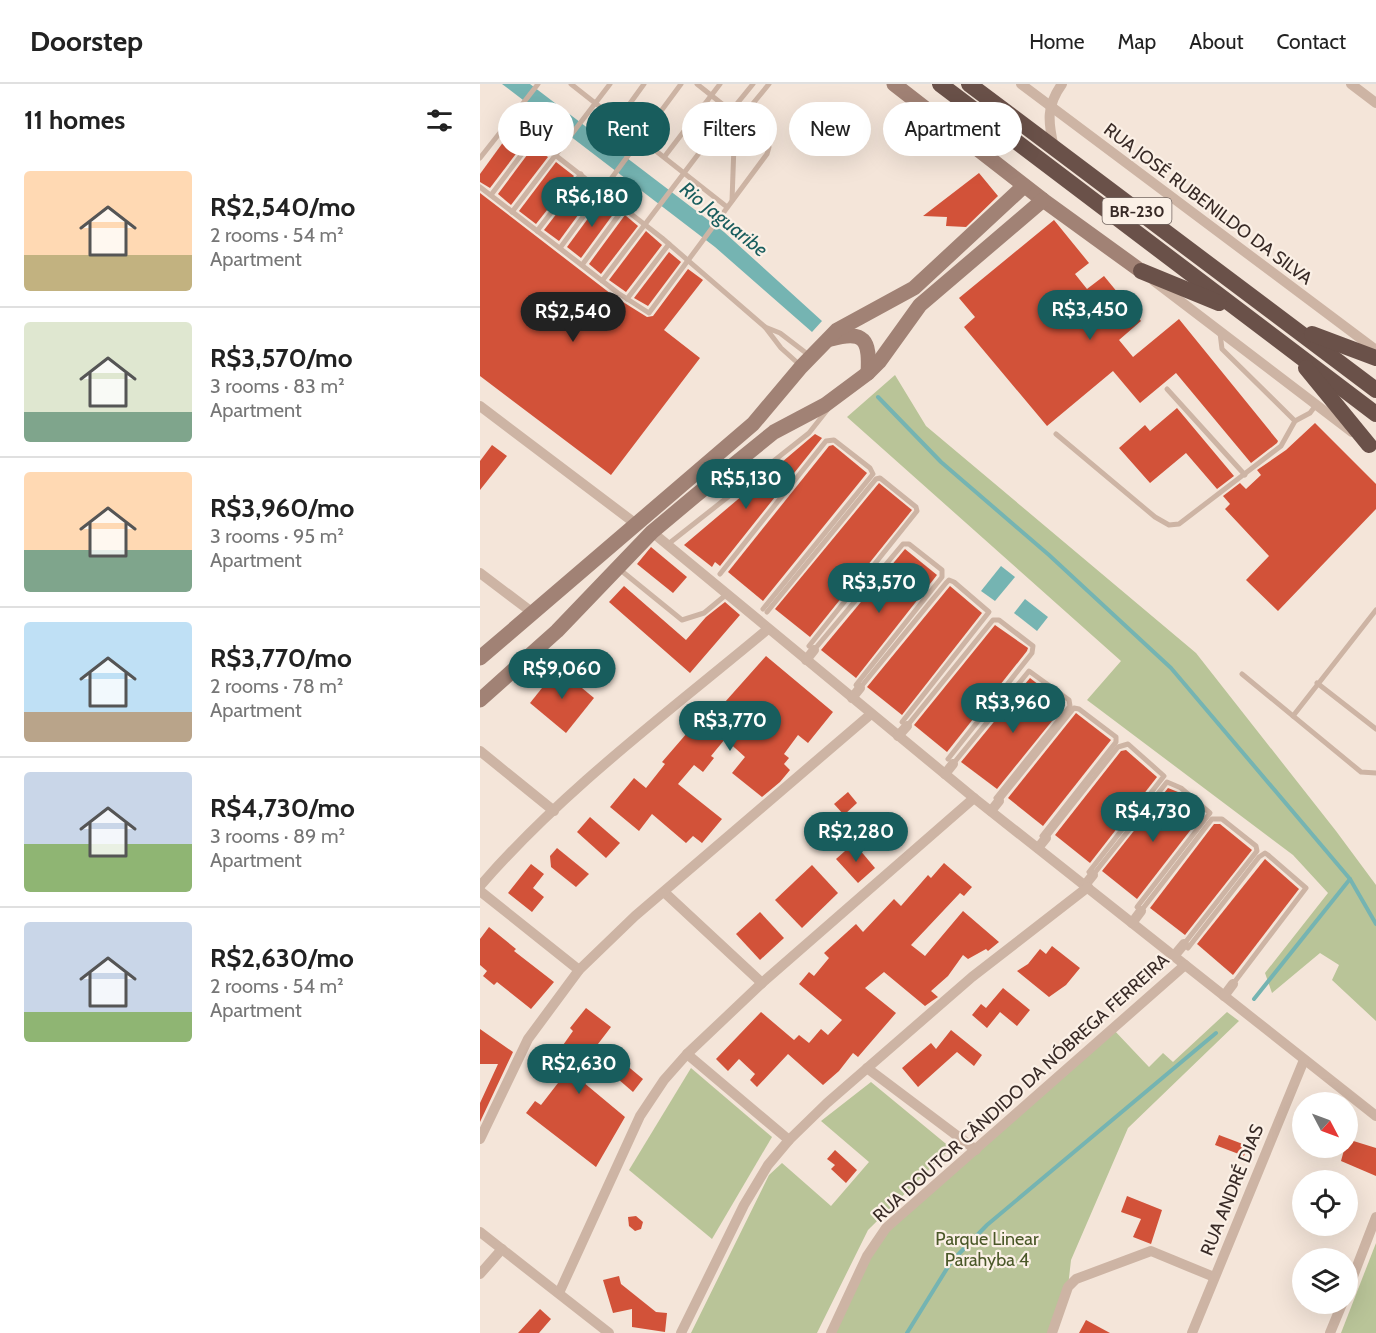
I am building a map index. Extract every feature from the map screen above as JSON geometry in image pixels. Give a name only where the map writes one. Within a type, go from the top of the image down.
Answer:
[{"type":"highway","name":"BR-230","points":[[940,84],[1376,414]]},
{"type":"highway","name":"BR-230","points":[[969,84],[1376,390]]},
{"type":"highway","points":[[1141,271],[1242,312]]},
{"type":"highway","points":[[1299,332],[1376,358]]},
{"type":"highway","points":[[1293,351],[1372,447]]},
{"type":"main road","points":[[894,84],[1024,186],[1141,271]]},
{"type":"main road","points":[[480,658],[753,424],[828,339],[848,322],[885,306],[914,288],[1024,186]]},
{"type":"main road","points":[[480,700],[557,630],[652,532],[761,441],[836,398],[868,373],[879,363],[913,314],[930,296],[1043,200]]},
{"type":"main road","points":[[828,339],[852,334],[863,340],[868,348],[868,373]]},
{"type":"street","name":"RUA JOSÉ RUBENILDO DA SILVA","points":[[1021,84],[1376,351]]},
{"type":"street","points":[[1054,148],[1049,126],[1049,105],[1062,84]]},
{"type":"street","points":[[1352,84],[1376,103]]},
{"type":"street","points":[[1141,271],[1372,447]]},
{"type":"street","points":[[480,406],[636,524]]},
{"type":"street","points":[[652,532],[667,545],[716,578],[727,594],[761,623],[974,798],[1376,1116]]},
{"type":"street","points":[[480,573],[533,613]]},
{"type":"street","points":[[579,970],[480,888],[511,851],[761,623],[765,610]]},
{"type":"street","points":[[803,658],[812,648]]},
{"type":"street","points":[[850,696],[858,686]]},
{"type":"street","points":[[480,1139],[528,1040],[579,970],[664,892],[871,714]]},
{"type":"street","points":[[896,734],[904,724]]},
{"type":"street","points":[[480,751],[554,811]]},
{"type":"street","points":[[942,771],[950,761]]},
{"type":"street","points":[[559,1293],[640,1116],[664,1080],[687,1054],[762,983],[974,798]]},
{"type":"street","points":[[989,810],[998,800]]},
{"type":"street","points":[[1036,847],[1044,837]]},
{"type":"street","points":[[681,1333],[744,1205],[768,1165],[789,1140],[867,1068],[972,977],[1085,885],[1091,873]]},
{"type":"street","points":[[664,892],[762,983]]},
{"type":"street","points":[[1130,921],[1139,909]]},
{"type":"street","name":"RUA DOUTOR CÂNDIDO DA NÓBREGA FERREIRA","points":[[831,1333],[867,1256],[886,1228],[976,1150],[1179,960],[1186,946]]},
{"type":"street","points":[[1224,996],[1233,984]]},
{"type":"street","points":[[687,1054],[789,1140]]},
{"type":"street","name":"RUA ANDRÉ DIAS","points":[[1192,1333],[1304,1060]]},
{"type":"street","points":[[867,1068],[976,1150]]},
{"type":"street","points":[[1358,1264],[1376,1217]]},
{"type":"street","points":[[480,1232],[609,1333]]},
{"type":"street","points":[[480,1274],[502,1249]]},
{"type":"street","points":[[1052,1333],[1068,1287],[1076,1279],[1144,1252],[1158,1252],[1214,1277]]},
{"type":"street","points":[[1330,1333],[1338,1314]]},
{"type":"lane","points":[[524,102],[537,84]]},
{"type":"lane","points":[[597,102],[610,84]]},
{"type":"lane","points":[[631,102],[644,84]]},
{"type":"lane","points":[[668,102],[681,84]]},
{"type":"lane","points":[[697,84],[721,102]]},
{"type":"lane","points":[[670,149],[720,84]]},
{"type":"lane","points":[[738,102],[753,84]]},
{"type":"lane","points":[[754,102],[769,84]]},
{"type":"lane","points":[[574,85],[595,102]]},
{"type":"lane","points":[[574,130],[586,115]]},
{"type":"lane","points":[[480,158],[498,135]]},
{"type":"lane","points":[[491,195],[520,156]]},
{"type":"lane","points":[[512,212],[554,156]]},
{"type":"lane","points":[[558,156],[689,261],[765,327],[774,341],[806,362]]},
{"type":"lane","points":[[560,248],[626,156]]},
{"type":"lane","points":[[665,156],[727,207]]},
{"type":"lane","points":[[602,281],[698,156]]},
{"type":"lane","points":[[732,201],[734,156]]},
{"type":"lane","points":[[480,187],[646,313],[654,310],[763,156]]},
{"type":"lane","points":[[537,231],[581,174]]},
{"type":"lane","points":[[582,265],[624,208]]},
{"type":"lane","points":[[627,299],[669,244]]},
{"type":"lane","points":[[765,327],[780,333],[806,362]]},
{"type":"lane","points":[[1220,331],[1222,349],[1295,421]]},
{"type":"lane","points":[[1167,389],[1245,475]]},
{"type":"lane","points":[[667,545],[809,433],[836,398]]},
{"type":"lane","points":[[1056,434],[1155,517],[1168,525],[1179,524],[1281,446],[1295,421],[1310,413],[1316,405]]},
{"type":"lane","points":[[716,578],[826,441],[834,440],[870,468],[873,474],[765,610]]},
{"type":"lane","points":[[765,610],[876,479],[880,478],[916,507],[917,511],[812,648]]},
{"type":"lane","points":[[812,648],[903,544],[909,544],[942,570],[942,578],[858,686]]},
{"type":"lane","points":[[617,567],[682,620],[704,613],[727,594]]},
{"type":"lane","points":[[858,686],[946,583],[949,580],[954,582],[989,612],[904,724]]},
{"type":"lane","points":[[1293,716],[1376,610]]},
{"type":"lane","points":[[904,724],[993,620],[999,620],[1033,646],[1032,653],[950,761]]},
{"type":"lane","points":[[950,761],[1029,670],[1069,700],[1070,706],[998,800]]},
{"type":"lane","points":[[1242,674],[1361,772],[1376,773]]},
{"type":"lane","points":[[1317,683],[1376,729]]},
{"type":"lane","points":[[998,800],[1074,708],[1079,709],[1116,737],[1116,742],[1044,837]]},
{"type":"lane","points":[[1044,837],[1118,747],[1128,744],[1164,776],[1091,873]]},
{"type":"lane","points":[[1091,873],[1167,782],[1181,788],[1210,813],[1139,909]]},
{"type":"lane","points":[[1139,909],[1212,819],[1222,819],[1256,846],[1257,851],[1186,946]]},
{"type":"lane","points":[[1186,946],[1259,857],[1268,855],[1306,888],[1233,984]]},
{"type":"green space","points":[[895,375],[926,426],[1196,653],[1336,831],[1376,885],[1376,1021],[1332,980],[1339,965],[1320,953],[1272,993],[1265,973],[1328,893],[1293,855],[1087,700],[1121,661],[847,417]]},
{"type":"green space","name":"Parque Linear Parahyba 4","points":[[1227,1012],[1239,1021],[1128,1128],[1071,1260],[1068,1287],[1050,1333],[830,1333],[886,1228],[1113,1029],[1149,1067],[1163,1053],[1173,1062]]},
{"type":"green space","points":[[691,1068],[772,1137],[712,1239],[629,1170]]},
{"type":"green space","points":[[871,1082],[951,1148],[868,1230],[817,1333],[691,1333],[769,1175],[782,1163],[831,1206],[869,1162],[821,1121]]},
{"type":"green space","points":[[1376,1243],[1376,1333],[1341,1333],[1348,1314],[1358,1314],[1358,1289]]},
{"type":"water","points":[[502,84],[530,84],[554,102],[526,102]]},
{"type":"water","points":[[574,118],[586,127],[586,148],[574,139]]},
{"type":"water","points":[[596,156],[624,156],[724,232],[822,321],[812,332],[715,247]]},
{"type":"water","points":[[1001,566],[1015,577],[995,601],[981,591]]},
{"type":"water","points":[[1025,599],[1048,617],[1037,631],[1014,613]]},
{"type":"building","points":[[498,149],[498,156],[514,156],[490,188],[480,182],[480,174]]},
{"type":"building","points":[[526,156],[548,157],[511,205],[498,194]]},
{"type":"building","points":[[556,162],[574,176],[536,224],[519,211]]},
{"type":"building","points":[[979,173],[998,196],[966,227],[946,226],[947,217],[923,216]]},
{"type":"building","points":[[581,182],[595,192],[559,241],[544,230]]},
{"type":"building","points":[[480,193],[615,297],[647,317],[653,316],[688,269],[703,280],[664,330],[700,358],[611,475],[480,376]]},
{"type":"building","points":[[603,198],[617,209],[581,258],[567,247]]},
{"type":"building","points":[[625,215],[638,226],[601,274],[589,264]]},
{"type":"building","points":[[1054,220],[1089,263],[1075,274],[1087,289],[1104,276],[1141,321],[1119,340],[1133,357],[1179,319],[1278,441],[1277,443],[1251,463],[1176,373],[1140,403],[1113,371],[1047,426],[964,327],[975,317],[959,298]]},
{"type":"building","points":[[646,231],[662,245],[626,292],[609,280]]},
{"type":"building","points":[[669,252],[681,262],[648,306],[634,298]]},
{"type":"building","points":[[1177,408],[1234,476],[1217,489],[1186,453],[1150,483],[1119,448],[1145,425],[1150,431]]},
{"type":"building","points":[[1315,423],[1376,484],[1376,509],[1278,611],[1246,580],[1269,556],[1225,509],[1230,504],[1223,496],[1240,483],[1246,489],[1261,475],[1257,470],[1286,450]]},
{"type":"building","points":[[815,434],[822,438],[720,566],[715,562],[712,567],[684,545]]},
{"type":"building","points":[[492,445],[507,456],[480,490],[480,461]]},
{"type":"building","points":[[833,445],[867,473],[763,601],[728,572],[829,446]]},
{"type":"building","points":[[879,483],[912,510],[810,637],[775,609]]},
{"type":"building","points":[[651,547],[687,577],[673,593],[637,564]]},
{"type":"building","points":[[905,549],[937,575],[856,678],[821,650]]},
{"type":"building","points":[[624,586],[686,640],[706,617],[725,602],[740,615],[690,673],[609,602]]},
{"type":"building","points":[[950,586],[982,613],[902,715],[867,687]]},
{"type":"building","points":[[995,625],[1028,648],[1027,651],[947,752],[914,725]]},
{"type":"building","points":[[766,656],[833,712],[808,743],[798,735],[784,754],[789,758],[784,764],[790,770],[780,782],[762,797],[732,773],[745,757],[725,739],[711,756],[714,758],[703,772],[694,765],[678,784],[722,819],[702,843],[693,836],[686,843],[652,814],[639,831],[610,807],[634,778],[646,788],[665,764],[662,762],[700,718],[720,735],[738,713],[725,702]]},
{"type":"building","points":[[558,668],[594,698],[566,733],[530,703]]},
{"type":"building","points":[[1030,678],[1065,705],[997,789],[961,762]]},
{"type":"building","points":[[1076,713],[1111,740],[1043,826],[1008,798]]},
{"type":"building","points":[[1126,750],[1157,777],[1090,863],[1055,835],[1121,751]]},
{"type":"building","points":[[1168,788],[1178,792],[1203,814],[1137,899],[1102,871]]},
{"type":"building","points":[[848,792],[857,803],[844,815],[834,804]]},
{"type":"building","points":[[590,817],[620,843],[606,858],[577,832]]},
{"type":"building","points":[[1214,824],[1220,824],[1252,850],[1185,935],[1150,908]]},
{"type":"building","points":[[854,843],[875,868],[858,883],[836,859]]},
{"type":"building","points":[[557,848],[589,874],[576,887],[551,867],[550,856]]},
{"type":"building","points":[[1265,859],[1299,889],[1233,975],[1197,944]]},
{"type":"building","points":[[944,863],[972,887],[964,896],[960,893],[911,945],[925,956],[963,911],[999,942],[988,951],[986,949],[968,959],[963,955],[948,976],[931,991],[938,997],[925,1006],[884,972],[865,988],[896,1013],[858,1057],[853,1053],[839,1071],[823,1085],[788,1054],[757,1087],[750,1080],[755,1074],[739,1059],[728,1071],[716,1059],[761,1012],[794,1040],[799,1035],[809,1043],[821,1029],[828,1035],[842,1020],[799,984],[809,972],[814,976],[829,958],[824,953],[856,924],[863,932],[894,899],[901,906],[928,875],[931,878]]},
{"type":"building","points":[[531,864],[544,874],[533,888],[544,897],[532,912],[508,893]]},
{"type":"building","points":[[812,865],[838,893],[802,928],[775,900]]},
{"type":"building","points":[[760,912],[784,938],[760,960],[736,934]]},
{"type":"building","points":[[489,927],[516,949],[514,951],[554,982],[531,1009],[497,982],[494,985],[483,976],[487,971],[480,965],[480,939]]},
{"type":"building","points":[[1052,946],[1080,968],[1066,985],[1049,997],[1017,971],[1028,964],[1040,949],[1046,954]]},
{"type":"building","points":[[1003,988],[1030,1010],[1017,1026],[1000,1012],[987,1028],[972,1015],[981,1004],[986,1008]]},
{"type":"building","points":[[586,1008],[611,1027],[588,1057],[597,1064],[583,1082],[625,1117],[596,1167],[526,1113],[535,1101],[541,1105],[558,1083],[544,1072],[573,1031],[570,1028]]},
{"type":"building","points":[[480,1029],[513,1052],[480,1122],[480,1103],[498,1064],[480,1064]]},
{"type":"building","points":[[951,1030],[982,1055],[974,1066],[957,1052],[918,1087],[902,1068],[931,1043],[936,1049]]},
{"type":"building","points":[[613,1054],[643,1079],[633,1092],[603,1066]]},
{"type":"building","points":[[1219,1135],[1248,1146],[1244,1156],[1215,1145]]},
{"type":"building","points":[[1358,1142],[1376,1148],[1376,1176],[1341,1161],[1342,1158],[1358,1158]]},
{"type":"building","points":[[835,1150],[857,1170],[846,1183],[831,1169],[835,1165],[827,1159]]},
{"type":"building","points":[[1127,1196],[1162,1210],[1151,1244],[1133,1237],[1141,1219],[1121,1212]]},
{"type":"building","points":[[636,1216],[643,1222],[641,1229],[635,1231],[629,1226],[628,1217]]},
{"type":"building","points":[[619,1276],[621,1284],[656,1312],[667,1313],[665,1332],[632,1327],[632,1309],[613,1313],[603,1280]]},
{"type":"building","points":[[540,1309],[551,1319],[539,1333],[518,1333]]},
{"type":"building","points":[[1086,1320],[1110,1333],[1079,1333]]},
{"type":"waterway","points":[[878,397],[941,462],[1049,555],[1171,668],[1350,879],[1376,924]]},
{"type":"waterway","points":[[1254,999],[1350,879]]},
{"type":"waterway","points":[[907,1333],[951,1262],[987,1225],[1216,1033]]},
{"type":"water label","name":"Rio Jaguaribe","points":[[724,219]]}]
